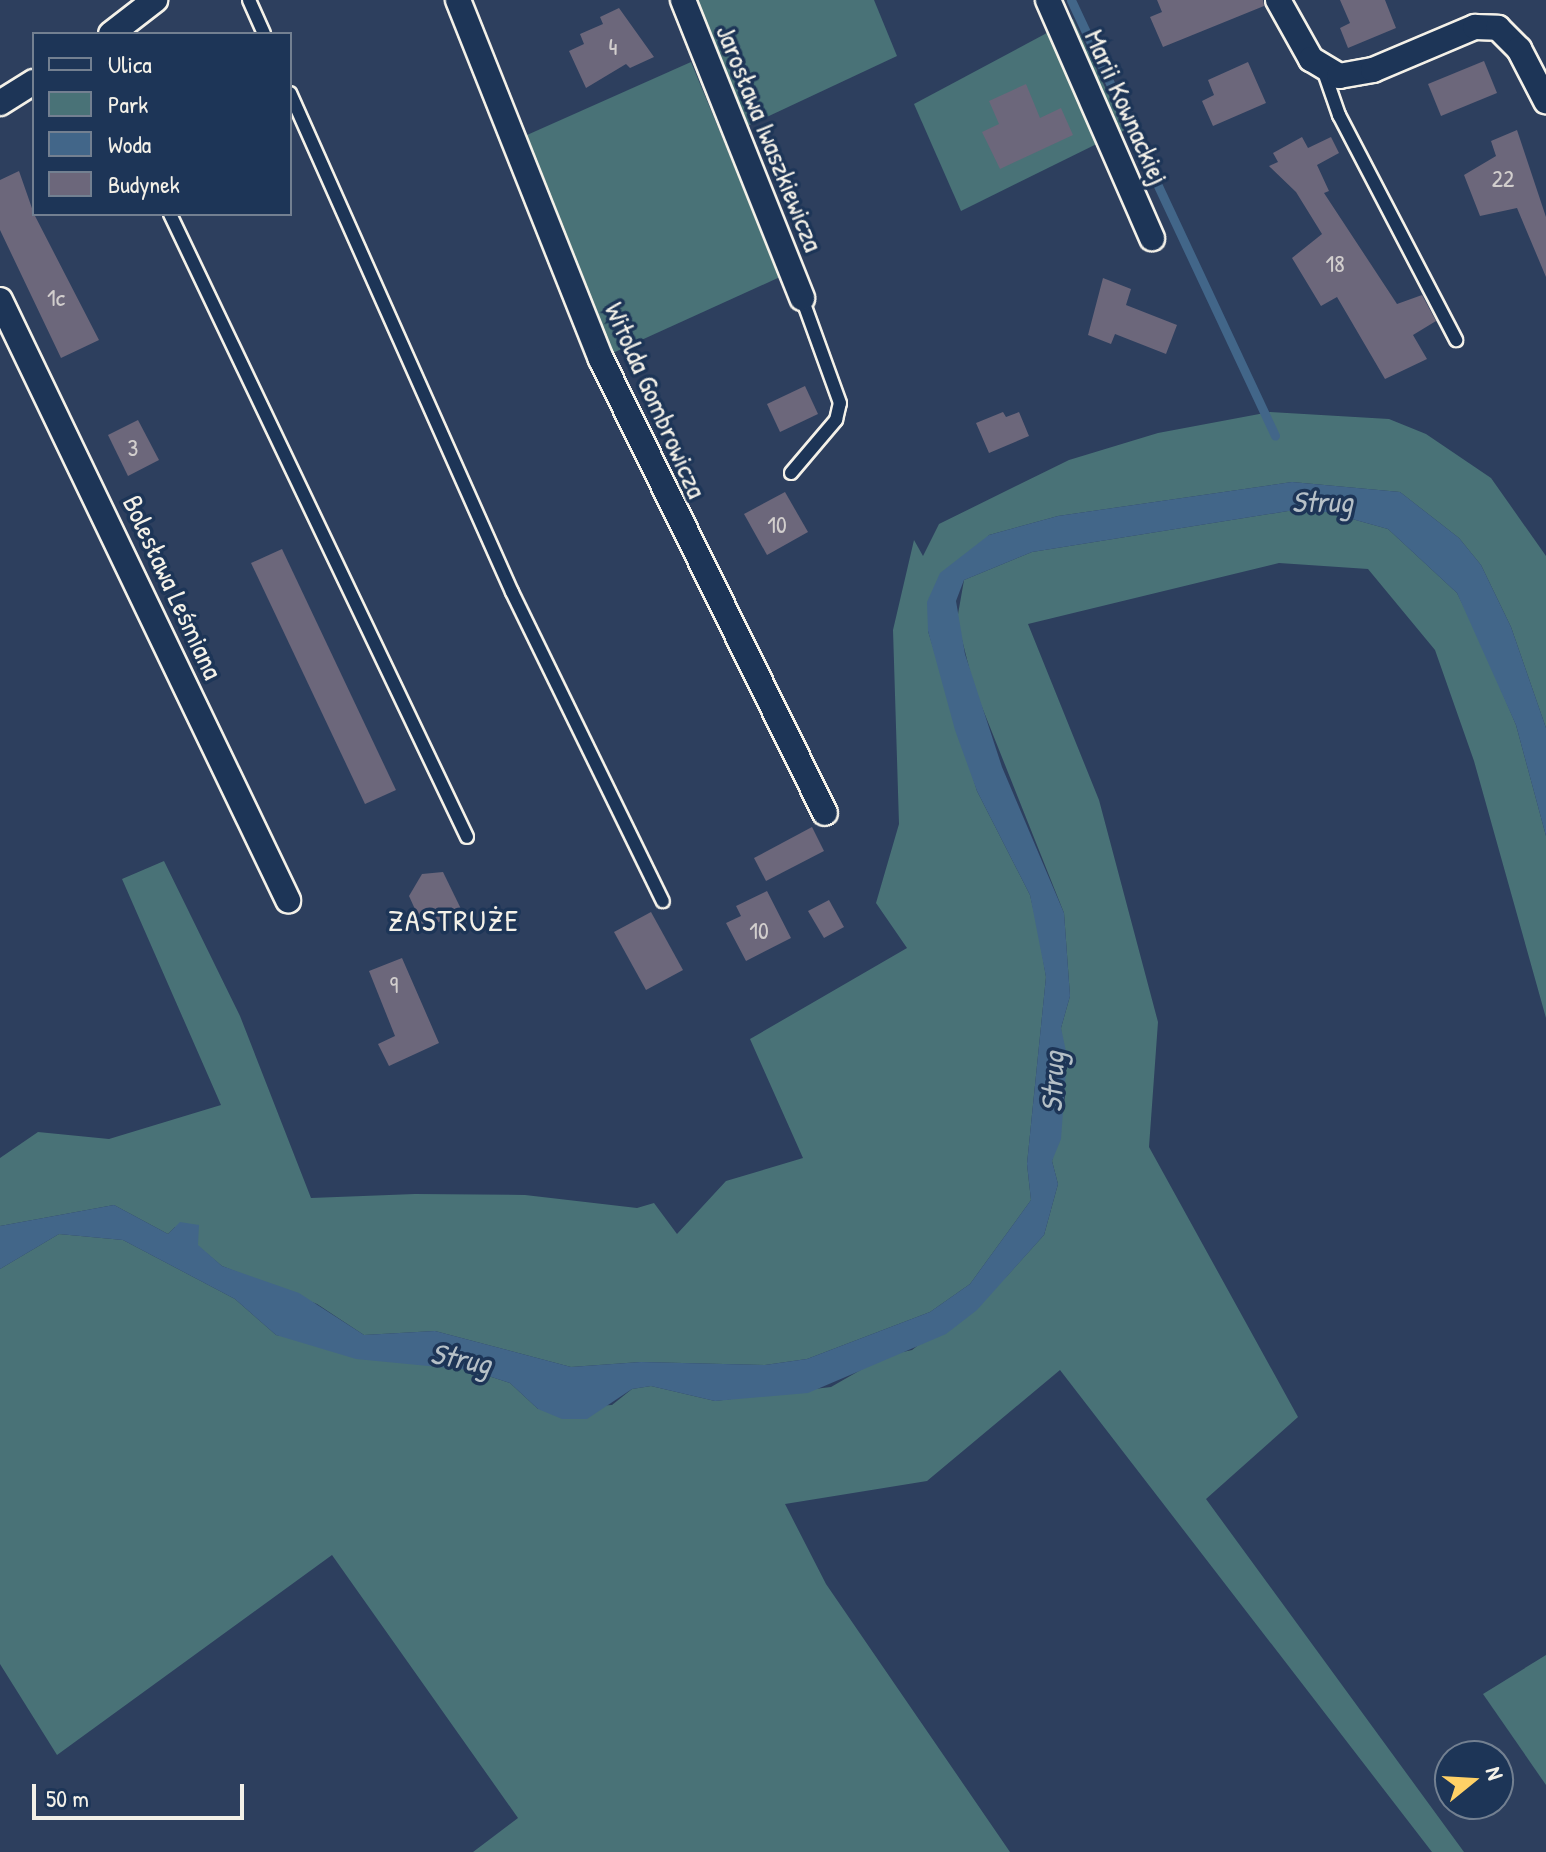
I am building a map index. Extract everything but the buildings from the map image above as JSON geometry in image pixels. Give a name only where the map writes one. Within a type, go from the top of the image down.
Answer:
[{"type":"street","points":[[114,32],[155,0]]},
{"type":"street","name":"Witolda Gombrowicza","points":[[458,0],[601,359],[825,813]]},
{"type":"street","name":"Jarosława Iwaszkiewicza","points":[[683,0],[802,298]]},
{"type":"street","name":"Marii Kownackiej","points":[[1048,0],[1152,238]]},
{"type":"street","points":[[1278,0],[1324,72],[1339,76],[1373,70],[1485,26],[1498,28],[1519,49],[1546,101]]},
{"type":"street","points":[[0,103],[32,83]]},
{"type":"street","name":"Bolesława Leśmiana","points":[[0,300],[288,900]]},
{"type":"lane","points":[[249,0],[263,32]]},
{"type":"lane","points":[[1324,72],[1339,115],[1456,340]]},
{"type":"lane","points":[[292,97],[512,592],[663,901]]},
{"type":"lane","points":[[171,216],[467,837]]},
{"type":"lane","points":[[791,473],[836,420],[840,403],[802,298]]},
{"type":"green space","points":[[690,0],[874,0],[897,56],[741,129]]},
{"type":"green space","points":[[1073,19],[1125,130],[961,211],[914,104]]},
{"type":"green space","points":[[691,62],[780,277],[604,357],[518,139]]},
{"type":"green space","points":[[1270,412],[1389,419],[1426,434],[1491,478],[1546,556],[1546,728],[1511,627],[1481,565],[1459,538],[1400,492],[1292,482],[1058,516],[989,535],[928,631],[977,791],[1030,895],[1038,929],[1046,977],[1027,1164],[1031,1200],[970,1284],[930,1312],[807,1359],[765,1365],[641,1362],[571,1367],[435,1331],[364,1335],[317,1304],[222,1266],[175,1227],[168,1234],[114,1205],[0,1226],[0,1158],[38,1132],[109,1139],[221,1105],[122,879],[164,861],[240,1016],[311,1198],[415,1194],[525,1195],[637,1208],[654,1203],[677,1234],[726,1181],[803,1158],[750,1039],[907,948],[876,903],[899,824],[893,630],[914,540],[923,556],[939,524],[1069,460],[1158,433]]},
{"type":"green space","points":[[1288,511],[1327,512],[1388,529],[1457,593],[1516,725],[1546,836],[1546,1018],[1474,761],[1435,650],[1368,569],[1279,563],[1028,624],[1099,800],[1158,1022],[1149,1147],[1298,1417],[1206,1499],[1434,1811],[1434,1820],[1441,1820],[1464,1852],[1432,1852],[1060,1370],[927,1481],[785,1504],[826,1584],[1010,1852],[473,1852],[518,1818],[332,1555],[57,1755],[0,1664],[0,1269],[59,1234],[123,1240],[235,1299],[276,1335],[470,1370],[510,1383],[538,1409],[612,1405],[632,1389],[651,1386],[715,1401],[831,1387],[885,1356],[912,1350],[1007,1276],[1044,1235],[1058,1184],[1052,1161],[1065,1097],[1061,1028],[1070,996],[1064,913],[974,687],[957,620],[964,580],[1032,552]]},
{"type":"green space","points":[[1546,1655],[1546,1785],[1483,1694]]},
{"type":"water","name":"Strug","points":[[1292,482],[1400,492],[1459,538],[1481,565],[1511,627],[1546,728],[1546,836],[1516,725],[1457,593],[1388,529],[1327,512],[1288,511],[1032,552],[964,580],[956,601],[965,654],[1002,767],[1064,913],[1070,996],[1061,1028],[1067,1056],[1061,1139],[1052,1161],[1058,1184],[1044,1235],[977,1310],[946,1334],[808,1393],[715,1401],[651,1386],[632,1389],[587,1419],[562,1419],[538,1409],[510,1383],[470,1370],[356,1359],[276,1335],[235,1299],[123,1240],[59,1234],[0,1269],[0,1226],[114,1205],[168,1234],[180,1222],[199,1225],[198,1245],[222,1266],[299,1293],[364,1335],[435,1331],[571,1367],[641,1362],[765,1365],[807,1359],[930,1312],[970,1284],[1031,1200],[1027,1164],[1046,977],[1030,895],[977,791],[955,730],[928,631],[927,602],[940,573],[989,535],[1058,516]]},
{"type":"waterway","points":[[1071,0],[1275,436]]},
{"type":"district","name":"ZASTRUŻE","points":[[454,920]]}]
